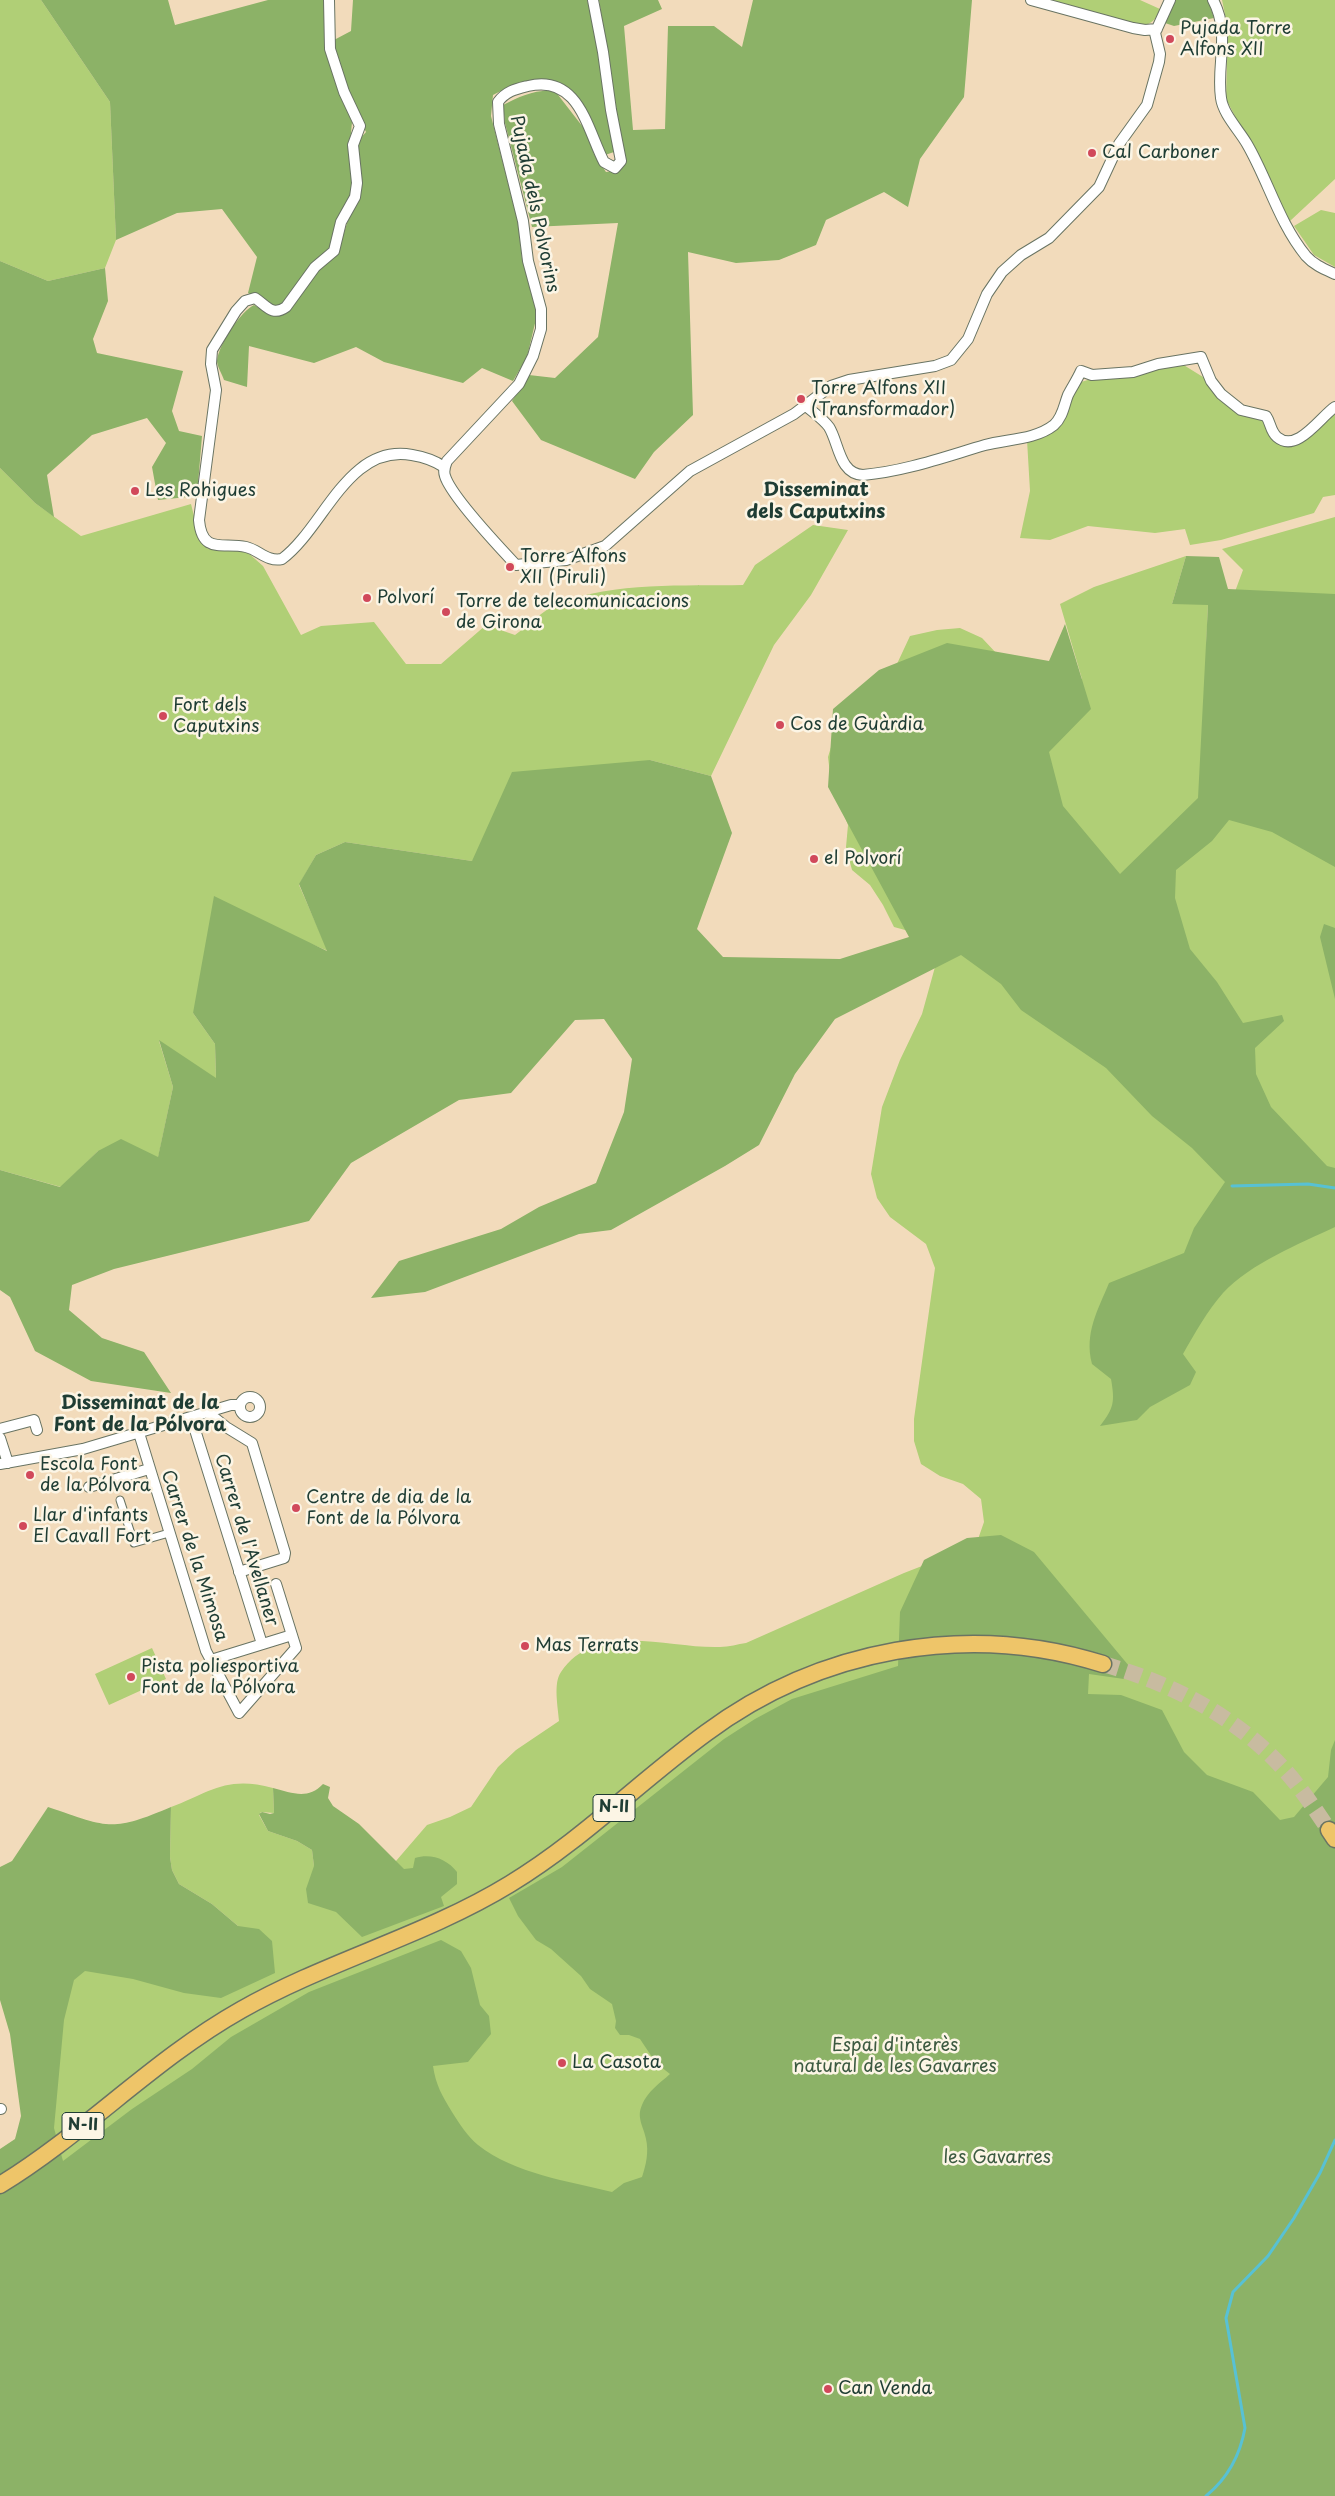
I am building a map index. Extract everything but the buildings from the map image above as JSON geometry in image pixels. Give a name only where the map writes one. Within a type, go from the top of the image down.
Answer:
[{"type":"highway","name":"N-II","points":[[0,2185],[50,2153],[163,2062],[220,2022],[271,1993],[408,1936],[500,1890],[569,1845],[706,1733],[747,1706],[794,1682],[862,1658],[906,1648],[948,1644],[1015,1646],[1077,1656],[1102,1664]]},
{"type":"street","points":[[329,0],[330,49],[344,92],[360,126],[353,145],[356,176],[355,198],[345,213],[334,251],[315,267],[286,307],[280,311],[273,312],[255,298],[245,301],[236,311],[212,350],[211,364],[216,390],[199,520],[201,533],[215,546],[245,547],[270,560],[282,559],[296,547],[330,501],[367,463],[385,455],[400,453],[431,460],[444,467],[445,477],[454,493],[516,565],[563,560],[602,547],[690,471],[806,406],[824,390],[839,383],[945,363],[962,349],[986,294],[1002,272],[1021,255],[1049,238],[1099,187],[1119,144],[1147,105],[1160,54],[1155,34],[1170,0]]},
{"type":"street","name":"Pujada dels Polvorins","points":[[444,467],[447,461],[519,384],[533,356],[541,329],[541,309],[528,261],[524,222],[499,124],[498,102],[507,93],[530,86],[546,84],[559,88],[572,98],[587,119],[604,162],[615,168],[621,161],[611,110],[604,52],[593,0]]},
{"type":"street","points":[[1031,0],[1133,28],[1157,29]]},
{"type":"street","points":[[1213,0],[1218,16],[1223,48],[1220,90],[1223,105],[1247,144],[1280,214],[1298,244],[1314,263],[1335,274]]},
{"type":"street","points":[[806,406],[828,426],[846,466],[856,475],[922,465],[984,446],[1029,436],[1049,428],[1060,418],[1069,393],[1074,388],[1081,371],[1092,375],[1134,372],[1158,364],[1201,357],[1211,381],[1221,394],[1241,410],[1266,416],[1272,432],[1278,438],[1284,440],[1305,434],[1335,407]]},
{"type":"street","points":[[0,1438],[4,1463],[83,1449],[231,1405],[240,1406]]},
{"type":"street","points":[[207,1412],[226,1427],[252,1443],[285,1553],[284,1558],[239,1572]]},
{"type":"street","name":"Carrer de l'Avellaner","points":[[191,1417],[262,1644]]},
{"type":"street","points":[[0,1430],[34,1420],[37,1430]]},
{"type":"street","name":"Carrer de la Mimosa","points":[[139,1433],[169,1533],[211,1660],[239,1713],[296,1648],[292,1634]]},
{"type":"street","points":[[89,1487],[149,1469]]},
{"type":"street","points":[[120,1500],[134,1543],[169,1533]]},
{"type":"street","points":[[211,1660],[292,1634],[276,1584]]},
{"type":"green space","points":[[0,0],[41,0],[110,102],[116,240],[105,268],[48,281],[0,261]]},
{"type":"green space","points":[[41,0],[168,0],[175,25],[268,0],[323,0],[328,20],[328,51],[352,122],[350,144],[354,183],[352,197],[333,247],[286,303],[278,308],[248,293],[257,257],[222,209],[177,213],[116,240],[110,102]]},
{"type":"green space","points":[[353,0],[587,0],[592,15],[614,152],[605,155],[588,114],[578,99],[567,88],[554,81],[538,79],[518,84],[493,95],[491,116],[518,223],[522,259],[537,315],[527,357],[513,381],[482,368],[463,383],[384,362],[356,347],[314,363],[249,346],[247,387],[224,380],[217,361],[221,346],[231,329],[243,314],[254,305],[271,315],[281,316],[300,295],[318,268],[338,252],[348,220],[360,196],[358,141],[366,132],[338,64],[334,40],[351,31]]},
{"type":"green space","points":[[599,0],[658,0],[662,9],[624,26],[633,130],[665,129],[668,26],[714,26],[742,47],[753,0],[972,0],[964,97],[920,159],[908,207],[884,192],[826,220],[816,245],[779,260],[736,263],[688,252],[693,415],[654,452],[635,479],[541,440],[512,401],[529,375],[555,378],[598,337],[618,223],[532,227],[505,123],[503,105],[528,94],[541,91],[555,91],[586,131],[594,154],[606,172],[619,170],[625,163]]},
{"type":"green space","points":[[1052,0],[1140,0],[1160,9],[1153,21],[1141,25]]},
{"type":"green space","points":[[1176,0],[1208,0],[1214,18],[1174,26],[1165,23]]},
{"type":"green space","points":[[1222,0],[1335,0],[1335,179],[1290,221],[1226,99],[1228,29]]},
{"type":"green space","points":[[1321,210],[1335,213],[1335,267],[1314,255],[1294,226]]},
{"type":"green space","points":[[0,261],[48,281],[105,268],[108,301],[93,339],[97,353],[183,371],[172,411],[179,431],[202,436],[197,496],[158,500],[152,467],[166,443],[147,418],[92,435],[47,475],[54,517],[35,503],[0,468]]},
{"type":"green space","points":[[1182,364],[1203,377],[1213,389],[1261,417],[1283,443],[1335,409],[1335,495],[1323,497],[1314,513],[1221,540],[1190,545],[1185,529],[1155,533],[1088,526],[1050,540],[1020,538],[1030,491],[1027,440],[1046,433],[1078,383],[1091,379]]},
{"type":"green space","points":[[0,468],[35,503],[81,536],[191,504],[200,540],[208,549],[246,551],[263,566],[301,635],[321,626],[374,622],[406,664],[441,664],[486,625],[515,635],[553,606],[580,596],[603,591],[650,586],[743,585],[755,565],[813,525],[848,530],[811,595],[774,645],[711,776],[650,760],[472,861],[345,842],[316,855],[299,885],[328,951],[288,934],[193,1013],[215,1044],[216,1079],[159,1041],[173,1087],[158,1158],[98,1151],[61,1187],[0,1170]]},
{"type":"green space","name":"Espai d'interès natural de les Gavarres","points":[[1335,517],[1335,2496],[0,2496],[0,2202],[24,2203],[29,1986],[238,1926],[212,1904],[179,1884],[172,1870],[170,1857],[171,1807],[208,1791],[231,1784],[257,1784],[273,1788],[274,1813],[261,1812],[259,1815],[268,1831],[297,1841],[312,1850],[314,1866],[375,1876],[396,1861],[427,1825],[471,1807],[498,1767],[516,1750],[559,1721],[557,1682],[561,1672],[576,1656],[594,1646],[614,1642],[635,1641],[700,1647],[727,1647],[746,1643],[904,1573],[976,1545],[984,1522],[981,1499],[963,1484],[940,1476],[921,1464],[914,1441],[914,1419],[935,1268],[926,1244],[890,1217],[877,1198],[871,1174],[882,1107],[900,1060],[922,1014],[935,967],[916,933],[894,927],[870,885],[852,870],[846,847],[848,825],[831,782],[828,757],[835,734],[889,681],[910,636],[937,630],[960,628],[982,638],[998,655],[1082,679],[1060,604],[1094,587],[1186,556],[1172,604],[1208,604],[1206,649],[1230,605],[1243,570],[1222,549]]},
{"type":"green space","points":[[1186,556],[1219,557],[1228,589],[1335,594],[1335,867],[1272,832],[1229,820],[1212,841],[1176,870],[1175,898],[1190,949],[1217,982],[1243,1023],[1282,1015],[1284,1021],[1255,1048],[1256,1074],[1271,1107],[1327,1166],[1335,1168],[1335,1227],[1261,1263],[1234,1282],[1223,1293],[1206,1315],[1183,1354],[1196,1372],[1190,1385],[1150,1407],[1137,1420],[1100,1426],[1111,1409],[1113,1394],[1111,1379],[1092,1364],[1090,1353],[1091,1332],[1093,1322],[1109,1283],[1184,1253],[1194,1228],[1225,1182],[1192,1148],[1152,1116],[1106,1068],[1021,1010],[1001,984],[961,955],[835,1019],[795,1074],[759,1145],[611,1230],[579,1234],[425,1292],[371,1298],[399,1261],[501,1229],[539,1207],[596,1183],[624,1112],[632,1059],[604,1019],[575,1020],[511,1093],[459,1100],[351,1163],[309,1221],[114,1269],[72,1285],[69,1310],[102,1338],[144,1352],[171,1393],[91,1381],[35,1351],[10,1297],[0,1290],[0,1170],[60,1187],[98,1151],[121,1139],[158,1157],[173,1087],[159,1040],[216,1078],[215,1044],[193,1013],[214,896],[327,951],[299,884],[316,855],[345,842],[472,861],[512,772],[650,760],[711,776],[732,833],[697,929],[723,957],[840,959],[909,937],[828,787],[833,709],[879,670],[947,643],[1049,661],[1065,624],[1091,709],[1049,752],[1063,806],[1120,874],[1198,798],[1208,605],[1172,604]]},
{"type":"green space","points":[[1324,924],[1335,928],[1335,999],[1320,937]]},
{"type":"green space","name":"les Gavarres","points":[[1001,1535],[1034,1552],[1129,1666],[1124,1679],[1089,1674],[1088,1694],[1121,1695],[1162,1710],[1184,1752],[1207,1775],[1253,1792],[1280,1820],[1294,1817],[1328,1777],[1331,1750],[1335,1740],[1335,2496],[0,2496],[0,2149],[15,2139],[21,2116],[10,2034],[0,2000],[0,1867],[12,1861],[48,1807],[97,1823],[121,1824],[171,1807],[170,1857],[172,1870],[179,1884],[212,1904],[238,1926],[259,1929],[272,1941],[275,1973],[221,1998],[184,1993],[133,1979],[85,1971],[74,1980],[64,2020],[54,2128],[63,2161],[132,2109],[192,2069],[231,2037],[309,1992],[441,1940],[461,1951],[471,1968],[480,2005],[489,2016],[491,2034],[468,2062],[433,2066],[440,2090],[458,2121],[478,2145],[508,2163],[542,2175],[612,2192],[624,2183],[642,2177],[646,2163],[647,2144],[640,2118],[640,2110],[650,2092],[670,2074],[656,2063],[640,2039],[629,2035],[620,2035],[615,2028],[616,2021],[612,2004],[590,1989],[581,1976],[551,1949],[536,1940],[518,1916],[509,1898],[562,1867],[724,1739],[755,1719],[792,1699],[898,1666],[900,1612],[924,1560],[967,1538]]},
{"type":"green space","name":"Pista poliesportiva Font de la Pólvora","points":[[152,1648],[166,1679],[109,1705],[95,1674]]},
{"type":"green space","points":[[323,1784],[330,1787],[328,1798],[333,1806],[359,1824],[404,1869],[413,1868],[415,1858],[427,1856],[438,1858],[453,1867],[457,1872],[457,1884],[441,1897],[444,1906],[362,1937],[336,1912],[308,1903],[306,1889],[314,1866],[312,1850],[297,1841],[268,1831],[259,1814],[262,1812],[274,1813],[273,1788],[306,1794]]},
{"type":"waterway","points":[[1232,1186],[1308,1184],[1335,1188]]},
{"type":"waterway","points":[[1206,2496],[1221,2482],[1232,2466],[1240,2448],[1245,2428],[1226,2318],[1233,2292],[1268,2256],[1294,2218],[1320,2173],[1335,2140]]},
{"type":"tunnel","points":[[1103,1664],[1152,1680],[1175,1691],[1221,1716],[1242,1731],[1263,1748],[1288,1773],[1329,1830]]},
{"type":"place","name":"Pujada Torre Alfons XII","points":[[1170,39]]},
{"type":"place","name":"Cal Carboner","points":[[1092,153]]},
{"type":"place","name":"Torre Alfons XII (Transformador)","points":[[801,399]]},
{"type":"place","name":"Les Rohigues","points":[[135,491]]},
{"type":"place","name":"Torre Alfons XII (Piruli)","points":[[510,567]]},
{"type":"place","name":"Polvorí","points":[[367,598]]},
{"type":"place","name":"Torre de telecomunicacions de Girona","points":[[446,612]]},
{"type":"place","name":"Fort dels Caputxins","points":[[163,716]]},
{"type":"place","name":"Cos de Guàrdia","points":[[780,725]]},
{"type":"place","name":"el Polvorí","points":[[814,859]]},
{"type":"place","name":"Escola Font de la Pólvora","points":[[30,1475]]},
{"type":"place","name":"Centre de dia de la Font de la Pólvora","points":[[296,1508]]},
{"type":"place","name":"Llar d'infants El Cavall Fort","points":[[23,1526]]},
{"type":"place","name":"Mas Terrats","points":[[525,1646]]},
{"type":"place","name":"Pista poliesportiva Font de la Pólvora","points":[[131,1677]]},
{"type":"place","name":"La Casota","points":[[562,2063]]},
{"type":"place","name":"Can Venda","points":[[828,2389]]},
{"type":"district","name":"Disseminat dels Caputxins","points":[[816,502]]},
{"type":"district","name":"Disseminat de la Font de la Pólvora","points":[[140,1415]]}]
